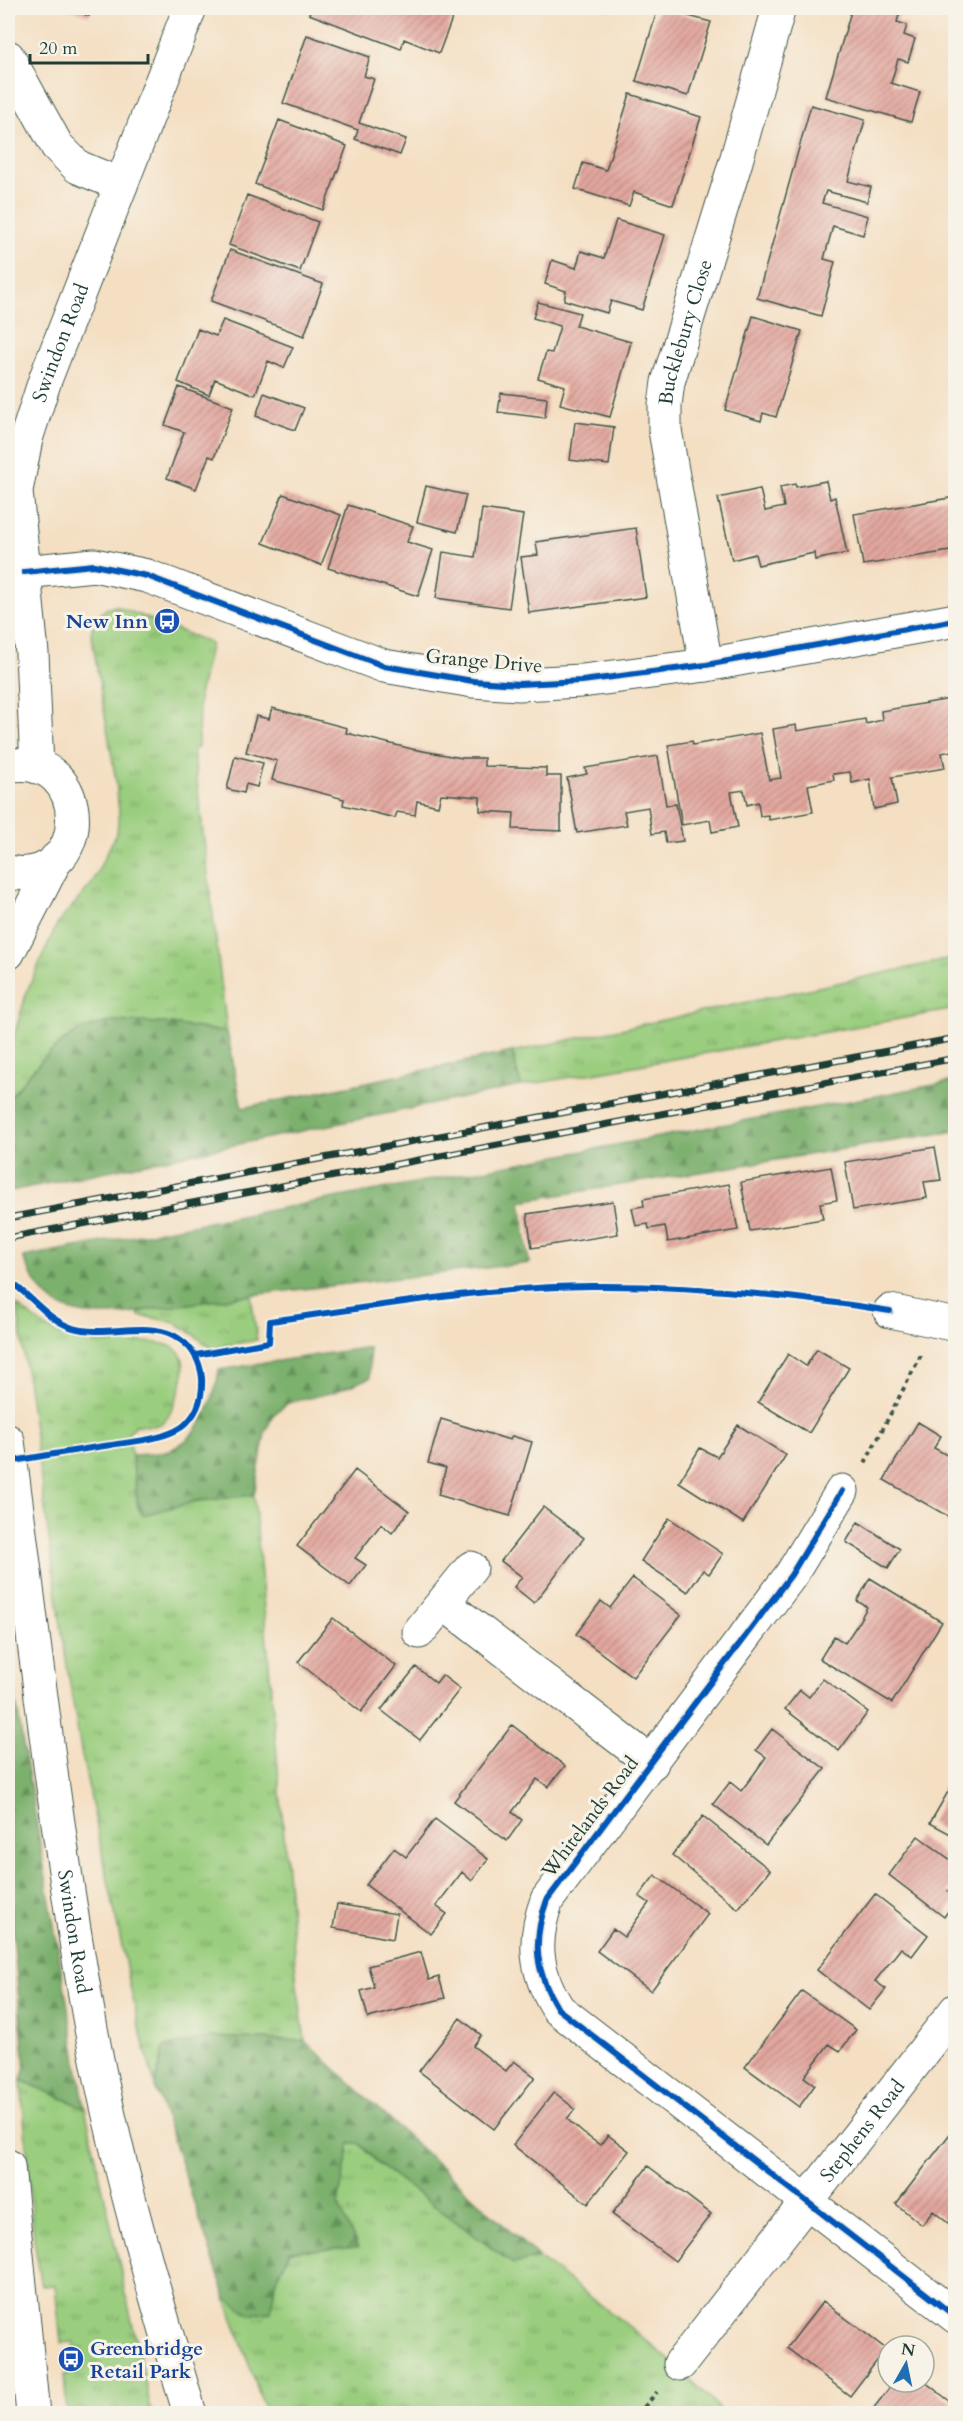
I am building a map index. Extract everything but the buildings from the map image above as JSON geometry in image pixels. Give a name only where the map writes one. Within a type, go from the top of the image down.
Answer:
[{"type":"street","name":"Swindon Road","points":[[16,765],[32,653],[16,577],[16,491],[26,439],[45,380],[190,8]]},
{"type":"street","name":"Bucklebury Close","points":[[706,665],[667,442],[665,405],[668,382],[736,161],[779,8]]},
{"type":"street","points":[[8,57],[57,146],[78,167],[121,185]]},
{"type":"street","name":"Grange Drive","points":[[16,577],[94,565],[147,576],[384,666],[473,681],[519,684],[582,681],[706,665],[956,620]]},
{"type":"street","points":[[8,953],[56,859],[66,848],[74,825],[73,808],[62,785],[52,775],[16,765]]},
{"type":"street","points":[[8,872],[32,872],[56,859]]},
{"type":"street","points":[[890,1311],[947,1323]]},
{"type":"street","name":"Swindon Road","points":[[8,1441],[57,1812],[90,2024],[134,2220],[190,2414]]},
{"type":"street","name":"Whitelands Road","points":[[842,1491],[792,1575],[547,1900],[537,1935],[538,1955],[541,1975],[558,2009],[956,2317]]},
{"type":"street","points":[[420,1632],[471,1568]]},
{"type":"street","name":"Whitelands Road","points":[[443,1603],[652,1763]]},
{"type":"street","name":"Stephens Road","points":[[680,2364],[956,2010]]},
{"type":"street","points":[[8,2166],[33,2414]]},
{"type":"path","points":[[842,1491],[851,1491],[947,1323]]},
{"type":"green space","points":[[116,606],[211,643],[199,695],[198,748],[193,749],[227,1032],[163,1023],[34,1068],[8,1100],[10,1050],[27,991],[57,924],[91,885],[117,832],[119,812],[116,781],[91,633],[99,615]]},
{"type":"green space","points":[[955,958],[955,1009],[521,1086],[512,1052]]},
{"type":"green space","points":[[114,1021],[163,1023],[227,1032],[242,1108],[512,1052],[521,1086],[10,1191],[8,1100],[39,1064],[66,1039],[83,1029]]},
{"type":"green space","points":[[955,1081],[955,1131],[521,1201],[529,1263],[251,1295],[132,1314],[105,1315],[75,1312],[53,1302],[37,1284],[23,1257]]},
{"type":"green space","points":[[251,1295],[257,1340],[210,1348],[178,1324],[139,1316],[139,1313],[147,1310]]},
{"type":"green space","points":[[17,1305],[44,1326],[75,1340],[96,1343],[160,1343],[175,1349],[183,1360],[182,1381],[167,1418],[156,1425],[135,1425],[129,1433],[138,1508],[143,1515],[197,1501],[254,1495],[297,1984],[305,2041],[213,2037],[165,2047],[155,2086],[137,2019],[81,1751],[63,1641]]},
{"type":"green space","points":[[369,1347],[370,1378],[334,1392],[288,1403],[273,1415],[265,1433],[254,1495],[197,1501],[143,1515],[138,1508],[132,1455],[167,1451],[187,1440],[201,1422],[211,1402],[219,1370]]},
{"type":"green space","points":[[8,1655],[85,2108],[21,2080],[25,2067],[8,1877]]},
{"type":"green space","points":[[213,2037],[305,2041],[539,2258],[513,2264],[381,2166],[358,2143],[350,2143],[338,2204],[358,2247],[290,2251],[275,2283],[271,2312],[250,2314],[226,2298],[155,2086],[164,2047]]},
{"type":"green space","points":[[21,2080],[85,2108],[152,2413],[67,2413],[64,2375],[78,2373],[74,2342],[61,2343],[55,2285],[42,2286],[34,2240]]},
{"type":"green space","points":[[349,2143],[358,2143],[381,2166],[513,2264],[539,2258],[681,2370],[723,2413],[266,2413],[226,2298],[250,2314],[271,2312],[275,2283],[290,2251],[357,2247],[338,2204]]},
{"type":"railway","points":[[8,1218],[956,1038]]},
{"type":"railway","points":[[8,1238],[956,1058]]},
{"type":"cycle path","points":[[24,572],[94,565],[147,576],[384,666],[473,681],[519,684],[582,681],[706,665],[956,620]]},
{"type":"cycle path","points":[[8,1280],[55,1319],[73,1328],[98,1331],[150,1329],[173,1335],[184,1343],[196,1358],[202,1378],[200,1399],[192,1417],[182,1427],[166,1435],[8,1462]]},
{"type":"cycle path","points":[[196,1355],[269,1342],[270,1321],[470,1294],[551,1287],[629,1286],[704,1289],[815,1300],[890,1311]]},
{"type":"cycle path","points":[[842,1491],[791,1575],[547,1900],[539,1929],[538,1956],[544,1982],[558,2009],[956,2317]]},
{"type":"place","name":"New Inn","points":[[167,621]]},
{"type":"place","name":"Greenbridge Retail Park","points":[[71,2359]]}]
